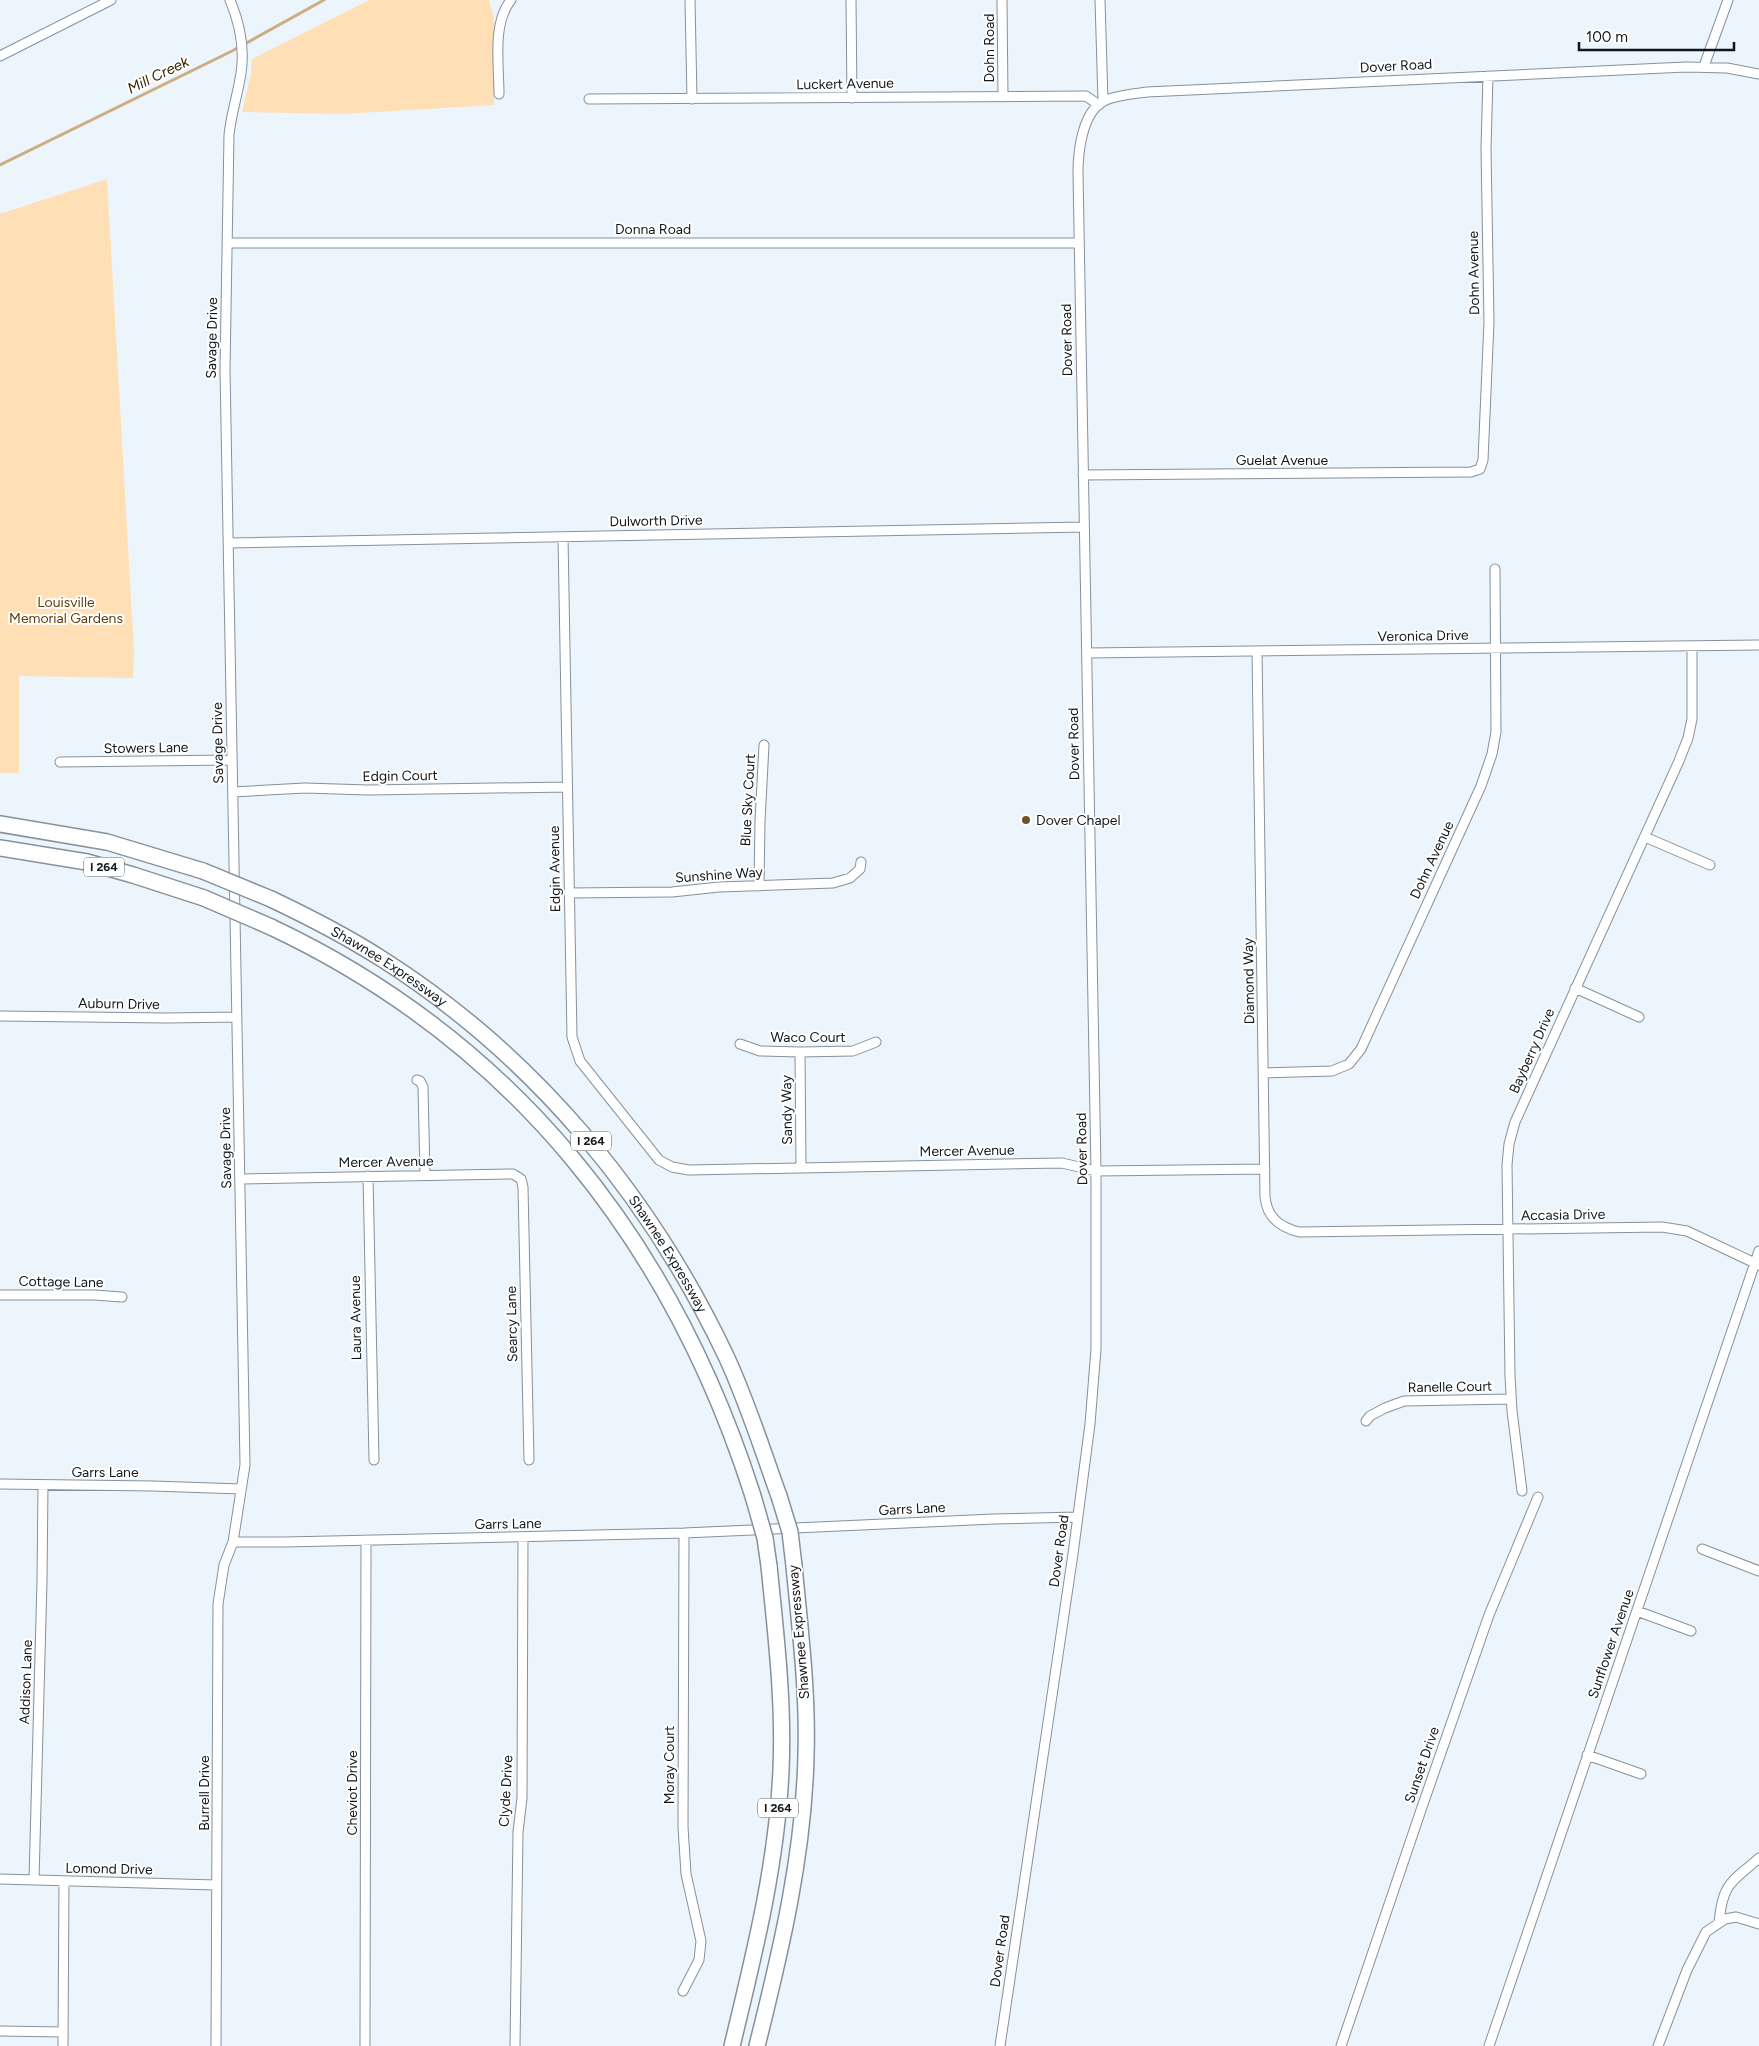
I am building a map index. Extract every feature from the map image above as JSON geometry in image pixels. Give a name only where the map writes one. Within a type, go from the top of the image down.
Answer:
[{"type":"highway","name":"Shawnee Expressway","points":[[0,824],[107,842],[203,871],[271,899],[361,946],[444,1002],[503,1050],[580,1128],[619,1176],[650,1220],[690,1286],[730,1365],[751,1416],[790,1532],[806,1688],[806,1756],[802,1822],[785,1929],[757,2046]]},
{"type":"highway","name":"Shawnee Expressway","points":[[0,848],[87,862],[133,874],[204,898],[304,942],[370,981],[434,1025],[493,1074],[534,1114],[570,1154],[608,1202],[643,1254],[675,1308],[709,1378],[744,1466],[765,1538],[780,1662],[782,1701],[779,1802],[764,1907],[732,2046]]},
{"type":"street","points":[[0,56],[110,0]]},
{"type":"street","name":"Savage Drive","points":[[230,0],[241,35],[241,73],[229,135],[225,369],[245,1419],[245,1465],[241,1489]]},
{"type":"street","points":[[499,94],[499,26],[504,10],[511,0]]},
{"type":"street","points":[[690,0],[692,99]]},
{"type":"street","points":[[851,0],[852,98]]},
{"type":"street","name":"Dohn Road","points":[[1002,0],[1003,97]]},
{"type":"street","points":[[1100,0],[1101,103]]},
{"type":"street","points":[[1704,66],[1728,0]]},
{"type":"street","name":"Dover Road","points":[[1000,2046],[1091,1417],[1096,1350],[1096,1171],[1078,243],[1078,154],[1083,129],[1101,103],[1130,94],[1146,92],[1704,66],[1759,74]]},
{"type":"street","name":"Dohn Avenue","points":[[1480,469],[1483,460],[1489,322],[1486,149],[1488,76]]},
{"type":"street","name":"Luckert Avenue","points":[[589,99],[1086,96],[1101,103]]},
{"type":"street","name":"Donna Road","points":[[228,243],[1078,243]]},
{"type":"street","name":"Guelat Avenue","points":[[1083,475],[1471,472],[1480,469]]},
{"type":"street","name":"Dulworth Drive","points":[[228,543],[1084,527]]},
{"type":"street","name":"Edgin Avenue","points":[[563,537],[572,1037],[580,1061],[648,1148],[659,1160],[670,1166]]},
{"type":"street","name":"Dohn Avenue","points":[[1264,1072],[1332,1071],[1349,1064],[1361,1049],[1486,772],[1496,732],[1495,569]]},
{"type":"street","name":"Veronica Drive","points":[[1087,654],[1759,645]]},
{"type":"street","name":"Bayberry Drive","points":[[1522,1491],[1511,1399],[1507,1155],[1512,1132],[1688,738],[1692,719],[1692,646]]},
{"type":"street","name":"Diamond Way","points":[[1258,651],[1266,1206],[1270,1214],[1281,1225],[1299,1232],[1359,1232]]},
{"type":"street","name":"Blue Sky Court","points":[[759,886],[764,745]]},
{"type":"street","name":"Stowers Lane","points":[[60,762],[128,763],[232,760]]},
{"type":"street","name":"Edgin Court","points":[[232,792],[305,788],[368,790],[567,787]]},
{"type":"street","points":[[1645,837],[1710,865]]},
{"type":"street","name":"Sunshine Way","points":[[569,893],[672,892],[719,887],[833,884],[844,881],[860,869],[861,862]]},
{"type":"street","points":[[1576,988],[1638,1017]]},
{"type":"street","name":"Auburn Drive","points":[[0,1016],[167,1018],[237,1016]]},
{"type":"street","name":"Waco Court","points":[[740,1044],[760,1051],[800,1052],[853,1051],[876,1042]]},
{"type":"street","name":"Sandy Way","points":[[800,1052],[801,1168]]},
{"type":"street","points":[[417,1080],[420,1081],[423,1087],[425,1175]]},
{"type":"street","name":"Mercer Avenue","points":[[670,1166],[689,1170],[1062,1162],[1096,1171],[1265,1169]]},
{"type":"street","name":"Mercer Avenue","points":[[241,1179],[512,1174],[521,1180],[523,1187]]},
{"type":"street","name":"Laura Avenue","points":[[368,1176],[374,1460]]},
{"type":"street","name":"Searcy Lane","points":[[523,1187],[529,1460]]},
{"type":"street","name":"Accasia Drive","points":[[1359,1232],[1677,1228],[1757,1264]]},
{"type":"street","name":"Sunflower Avenue","points":[[1489,2046],[1636,1611],[1757,1264],[1759,1251]]},
{"type":"street","name":"Cottage Lane","points":[[0,1295],[94,1295],[122,1298]]},
{"type":"street","name":"Ranelle Court","points":[[1366,1421],[1385,1408],[1404,1401],[1511,1399]]},
{"type":"street","name":"Garrs Lane","points":[[0,1484],[241,1489]]},
{"type":"street","name":"Addison Lane","points":[[34,1880],[43,1485]]},
{"type":"street","points":[[233,1542],[241,1489]]},
{"type":"street","name":"Sunset Drive","points":[[1341,2046],[1489,1615],[1538,1497]]},
{"type":"street","name":"Garrs Lane","points":[[233,1542],[684,1533],[985,1519],[1077,1517]]},
{"type":"street","name":"Moray Court","points":[[683,1991],[694,1970],[701,1949],[699,1926],[686,1874],[683,1828],[684,1533]]},
{"type":"street","name":"Clyde Drive","points":[[515,2046],[518,1832],[522,1798],[523,1537]]},
{"type":"street","name":"Cheviot Drive","points":[[365,2046],[366,1540]]},
{"type":"street","name":"Burrell Drive","points":[[216,2046],[218,1604],[224,1565],[233,1542]]},
{"type":"street","points":[[1702,1550],[1759,1571]]},
{"type":"street","points":[[1636,1611],[1691,1631]]},
{"type":"street","points":[[1588,1755],[1641,1774]]},
{"type":"street","points":[[1719,1922],[1721,1900],[1730,1884],[1759,1858]]},
{"type":"street","name":"Lomond Drive","points":[[0,1880],[216,1885]]},
{"type":"street","points":[[63,2046],[64,1882]]},
{"type":"street","points":[[1658,2046],[1700,1941],[1706,1932],[1719,1922],[1736,1917],[1759,1924]]},
{"type":"street","points":[[0,2031],[63,2032]]},
{"type":"green space","points":[[369,0],[489,0],[494,18],[494,105],[343,114],[242,112],[251,73],[252,59]]},
{"type":"green space","name":"Louisville Memorial Gardens","points":[[107,179],[134,651],[133,678],[19,676],[19,773],[0,773],[0,214]]},
{"type":"waterway","name":"Mill Creek","points":[[0,165],[232,51],[324,0]]},
{"type":"place","name":"Dover Chapel","points":[[1026,820]]}]
